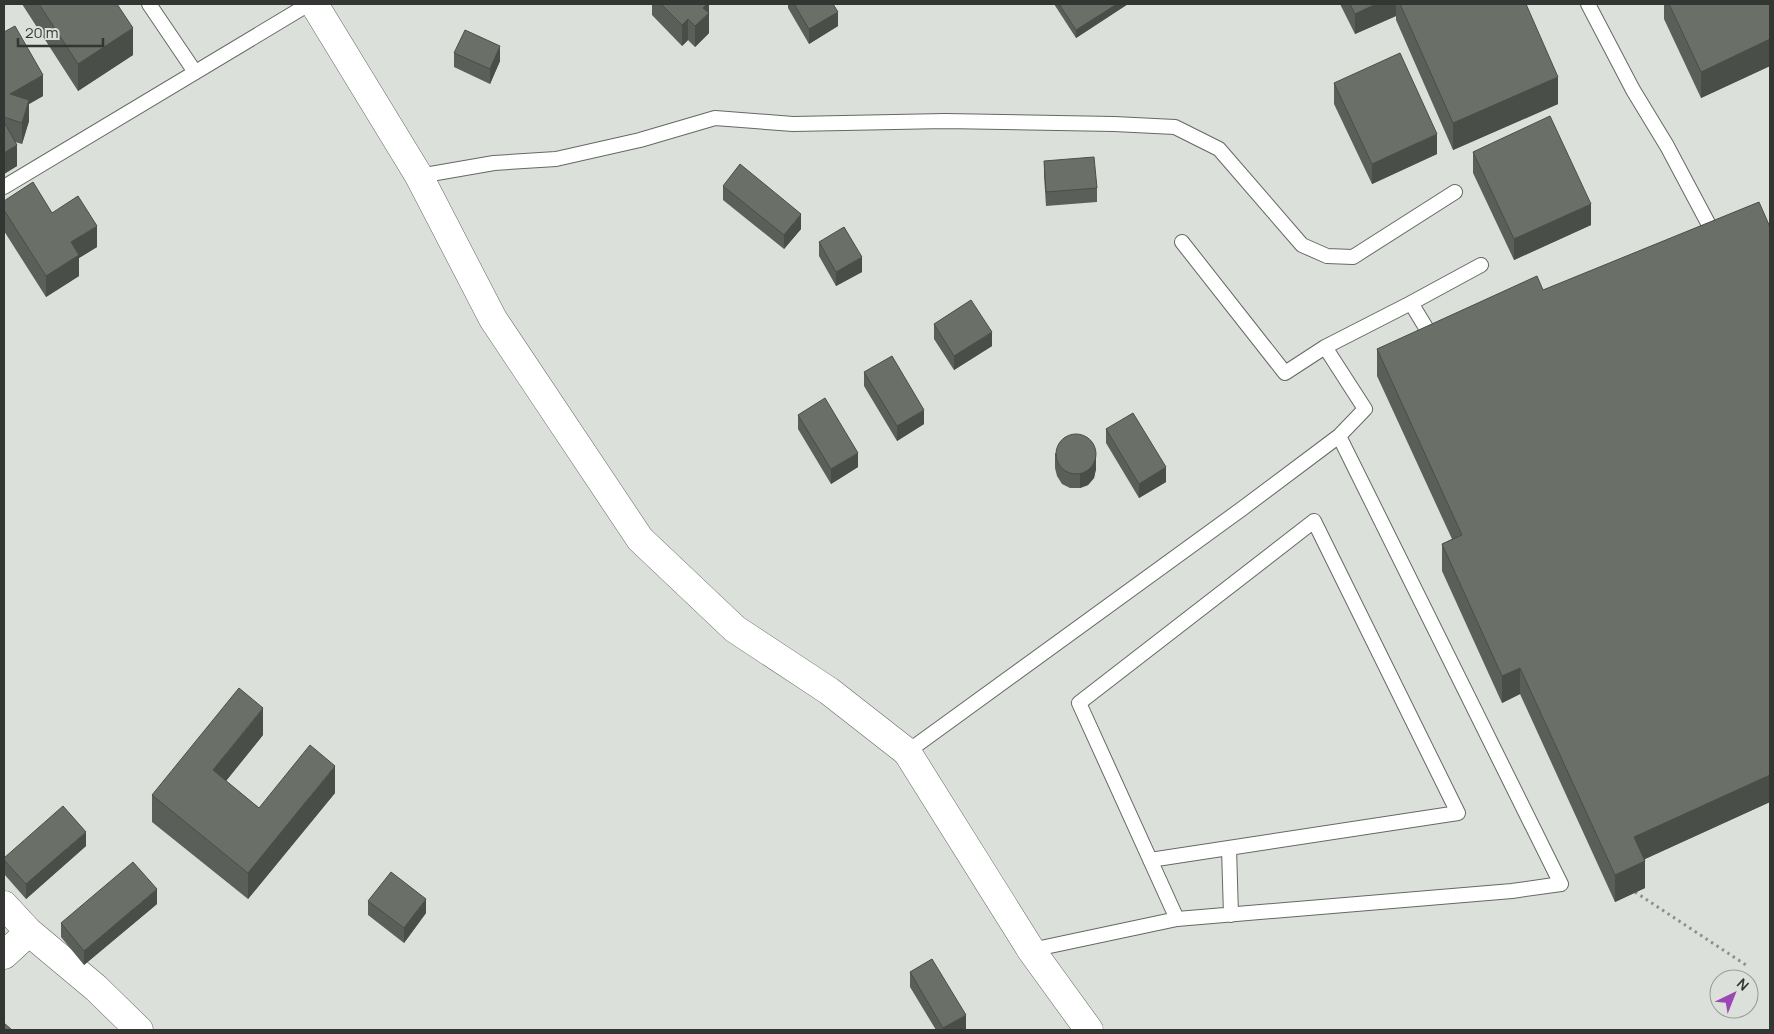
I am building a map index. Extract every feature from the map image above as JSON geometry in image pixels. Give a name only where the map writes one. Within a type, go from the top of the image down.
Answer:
[{"type":"street","points":[[314,4],[419,176],[493,320],[640,539],[735,629],[829,691],[908,752],[1031,950],[1089,1030]]},
{"type":"street","points":[[4,905],[29,932],[96,988],[139,1030]]},
{"type":"street","points":[[4,955],[29,932]]},
{"type":"lane","points":[[149,4],[195,72]]},
{"type":"lane","points":[[4,188],[309,4]]},
{"type":"lane","points":[[1588,4],[1633,90],[1667,146],[1705,227],[1725,218]]},
{"type":"lane","points":[[419,176],[494,163],[556,159],[640,140],[715,118],[793,124],[945,121],[1174,127],[1219,149],[1302,245],[1327,256],[1353,256],[1455,192]]},
{"type":"lane","points":[[1182,242],[1285,373],[1326,348],[1481,265]]},
{"type":"lane","points":[[1410,302],[1431,336],[1449,329]]},
{"type":"lane","points":[[908,752],[1339,436],[1364,409],[1326,348]]},
{"type":"lane","points":[[1031,950],[1177,919],[1512,891],[1561,884],[1339,436]]},
{"type":"lane","points":[[1150,860],[1458,813],[1314,521],[1079,703],[1150,860],[1177,919]]},
{"type":"lane","points":[[1229,848],[1231,915]]},
{"type":"path","points":[[1635,892],[1746,964]]},
{"type":"building","points":[[39,4],[117,4],[133,28],[78,64]]},
{"type":"building","points":[[661,4],[707,4],[703,8],[709,13],[695,26],[688,19],[682,25]]},
{"type":"building","points":[[794,4],[833,4],[838,12],[809,29]]},
{"type":"building","points":[[1059,4],[1117,4],[1076,30]]},
{"type":"building","points":[[1350,4],[1376,4],[1355,14]]},
{"type":"building","points":[[1400,4],[1526,4],[1558,77],[1453,123]]},
{"type":"building","points":[[1669,4],[1770,4],[1770,39],[1701,72]]},
{"type":"building","points":[[15,26],[43,75],[10,94],[29,100],[22,123],[4,117],[4,32]]},
{"type":"building","points":[[465,30],[500,46],[490,69],[454,53]]},
{"type":"building","points":[[1400,53],[1437,134],[1372,164],[1334,83]]},
{"type":"building","points":[[1550,116],[1591,204],[1514,239],[1473,152]]},
{"type":"building","points":[[4,122],[17,145],[4,153]]},
{"type":"building","points":[[1094,157],[1097,188],[1046,192],[1044,161]]},
{"type":"building","points":[[740,164],[801,214],[784,235],[723,186]]},
{"type":"building","points":[[33,182],[52,213],[78,196],[97,226],[71,242],[79,255],[46,276],[4,210],[4,201]]},
{"type":"building","points":[[1759,202],[1770,227],[1770,775],[1634,837],[1645,861],[1615,875],[1520,668],[1502,676],[1442,544],[1462,535],[1377,349],[1537,276],[1543,290]]},
{"type":"building","points":[[844,227],[862,257],[836,272],[819,242]]},
{"type":"building","points":[[971,300],[992,332],[954,356],[934,324]]},
{"type":"building","points":[[892,356],[924,410],[897,426],[864,372]]},
{"type":"building","points":[[825,398],[858,453],[831,469],[798,415]]},
{"type":"building","points":[[1133,413],[1166,467],[1139,484],[1106,429]]},
{"type":"building","points":[[1072,434],[1080,434],[1087,437],[1093,443],[1096,454],[1093,465],[1087,471],[1080,474],[1072,474],[1065,471],[1059,465],[1056,458],[1056,450],[1059,443],[1065,437]]},
{"type":"building","points":[[239,688],[263,708],[213,770],[259,808],[310,745],[335,766],[248,873],[152,795]]},
{"type":"building","points":[[63,806],[86,832],[26,884],[4,858]]},
{"type":"building","points":[[133,862],[157,889],[84,951],[61,923]]},
{"type":"building","points":[[391,872],[426,899],[404,928],[368,901]]},
{"type":"building","points":[[932,959],[966,1015],[943,1028],[910,972]]},
{"type":"building","points":[[4,1023],[12,1030],[4,1030]]}]
